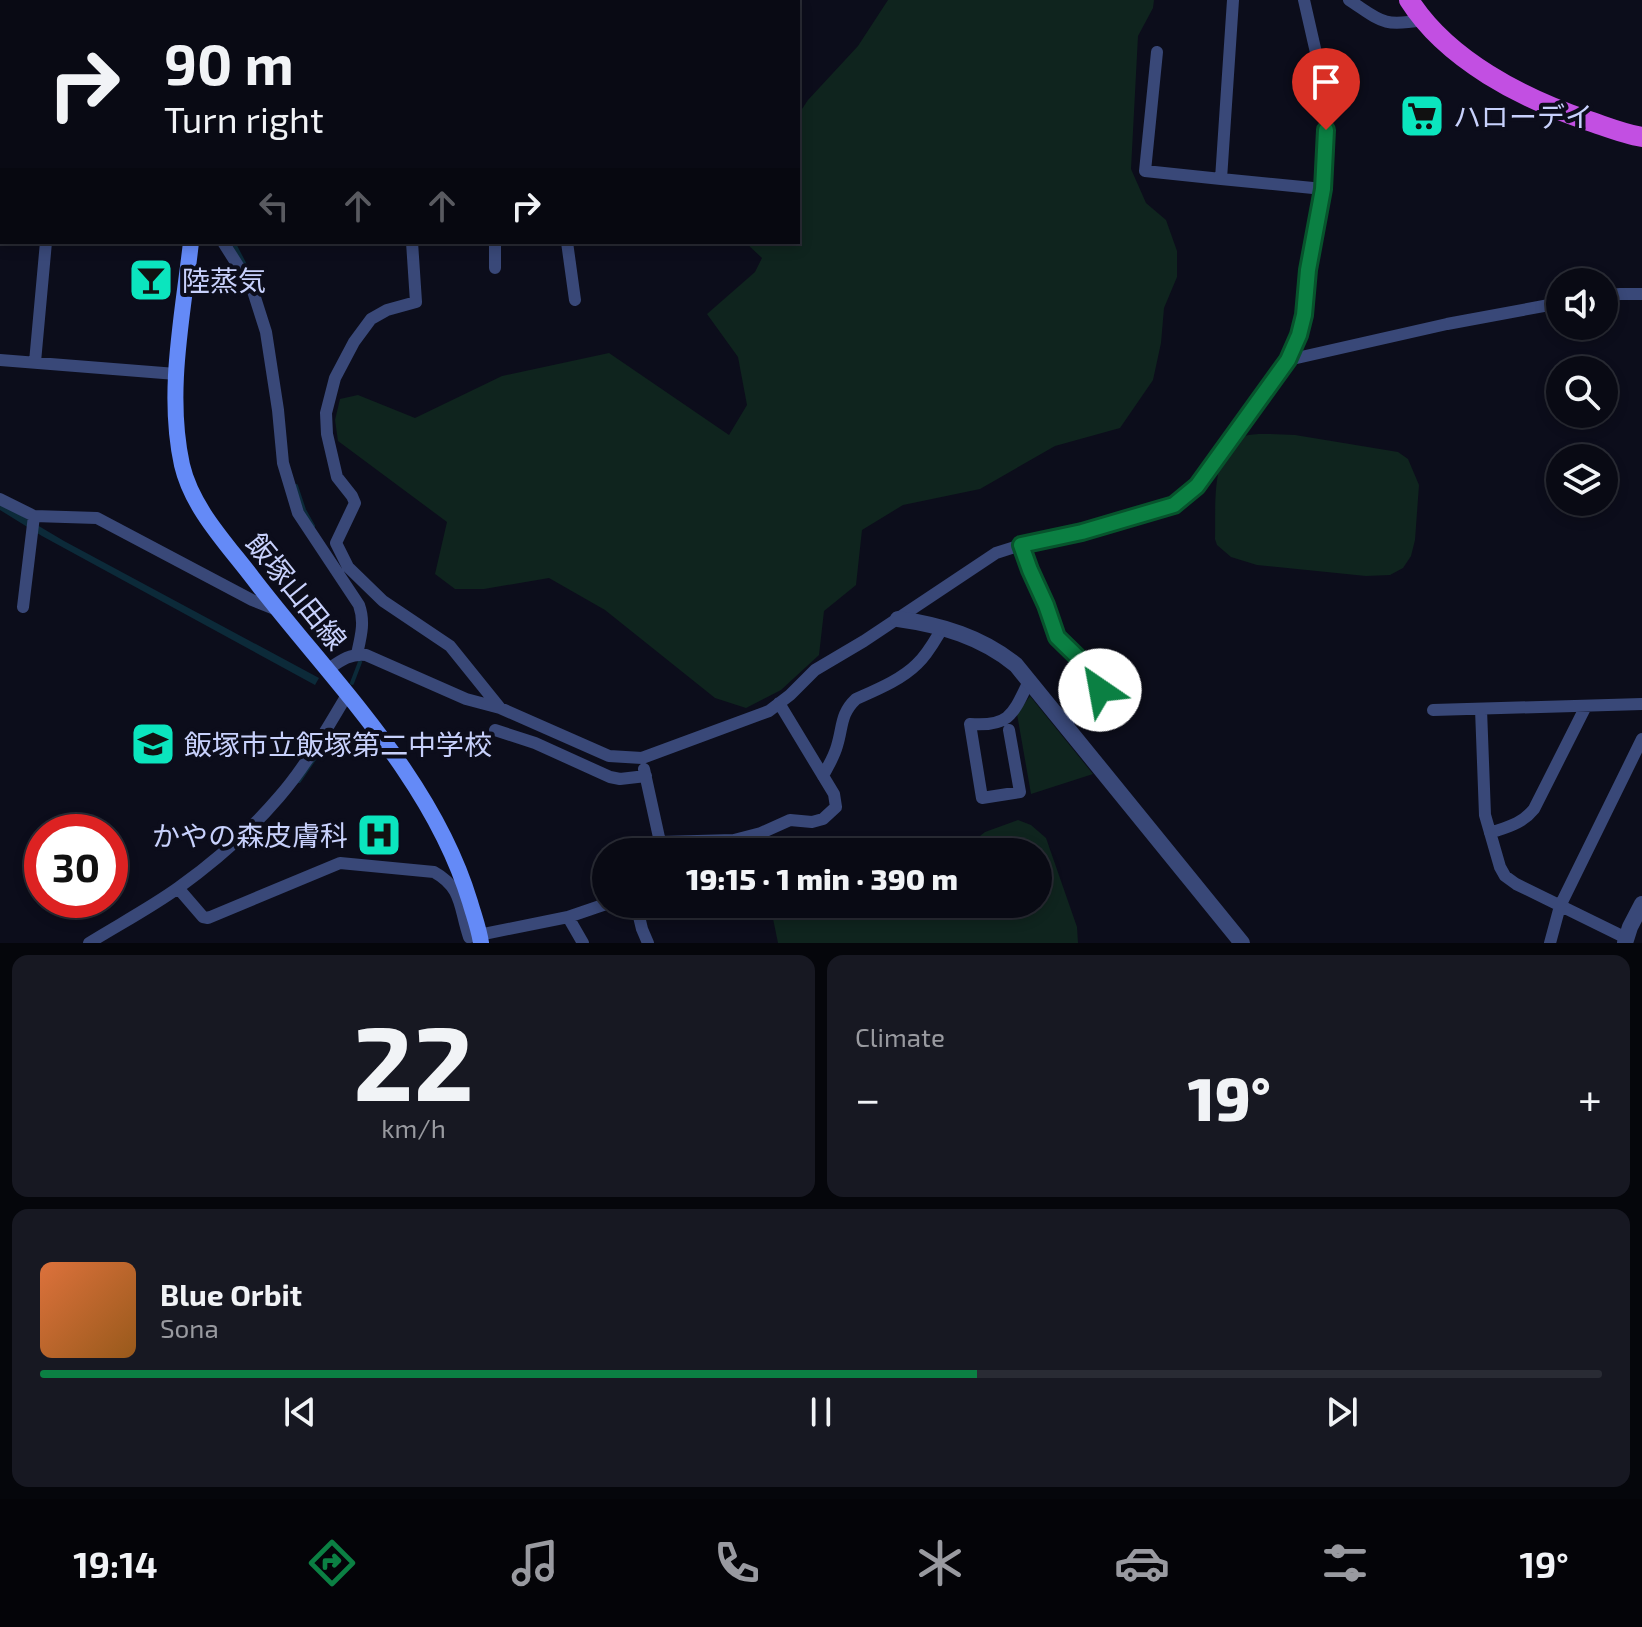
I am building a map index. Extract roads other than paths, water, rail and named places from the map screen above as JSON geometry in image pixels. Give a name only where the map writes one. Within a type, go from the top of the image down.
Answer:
[{"type":"highway","points":[[1409,0],[1422,20],[1470,62],[1524,96],[1560,112],[1642,137]]},
{"type":"main road","name":"飯塚山田線","points":[[191,244],[176,374],[178,439],[182,467],[191,491],[207,519],[388,748],[434,814],[464,882],[475,939]]},
{"type":"street","points":[[1221,179],[1233,0]]},
{"type":"street","points":[[327,670],[348,657],[366,655],[466,699],[500,708],[609,756],[642,758],[769,711],[815,670],[996,553],[1174,505],[1197,486],[1288,360],[1299,335],[1323,189],[1327,101],[1304,0]]},
{"type":"street","points":[[1349,0],[1386,23],[1422,20]]},
{"type":"street","points":[[1157,52],[1145,171],[1323,189]]},
{"type":"street","points":[[35,362],[46,244]]},
{"type":"street","points":[[224,244],[252,288],[266,332],[283,463],[298,513],[343,570],[450,646],[500,708]]},
{"type":"street","points":[[357,654],[363,616],[343,570],[336,543],[355,503],[337,477],[327,434],[326,413],[335,378],[354,342],[371,319],[387,310],[416,302],[412,244]]},
{"type":"street","points":[[495,244],[495,268]]},
{"type":"street","points":[[567,244],[575,300]]},
{"type":"street","points":[[1618,294],[1642,294]]},
{"type":"street","points":[[1288,360],[1447,324],[1546,306]]},
{"type":"street","points":[[0,360],[176,374]]},
{"type":"street","points":[[0,499],[33,522],[97,518],[252,600],[277,610]]},
{"type":"street","points":[[23,607],[33,522]]},
{"type":"street","points":[[1021,545],[1057,637],[1098,677],[1100,683],[1096,696],[1064,725]]},
{"type":"street","points":[[898,619],[943,627],[982,642],[1016,665],[1242,943]]},
{"type":"street","points":[[823,776],[834,756],[849,705],[919,663],[943,627]]},
{"type":"street","points":[[1009,730],[1020,792],[982,798],[970,724],[988,725],[1003,721],[1013,712],[1029,681]]},
{"type":"street","points":[[89,943],[180,890],[278,798],[315,749],[347,695]]},
{"type":"street","points":[[742,838],[790,820],[812,822],[823,819],[836,807],[834,794],[779,703]]},
{"type":"street","points":[[1433,710],[1642,704]]},
{"type":"street","points":[[1490,833],[1518,823],[1534,809],[1586,706]]},
{"type":"street","points":[[1481,709],[1484,798],[1490,833],[1505,876],[1625,940],[1642,904]]},
{"type":"street","points":[[495,730],[535,743],[610,777],[646,776]]},
{"type":"street","points":[[1550,943],[1560,906],[1642,739]]},
{"type":"street","points":[[642,758],[658,838]]},
{"type":"street","points":[[180,890],[203,917],[208,918],[340,863],[425,870],[447,879],[475,939],[592,909]]},
{"type":"street","points":[[568,917],[583,943]]},
{"type":"street","points":[[639,918],[648,943]]},
{"type":"water","points":[[0,503],[64,541],[319,678],[315,685],[42,536],[0,510]]},
{"type":"waterway","points":[[234,244],[247,269]]},
{"type":"waterway","points":[[296,486],[313,526]]},
{"type":"waterway","points":[[352,683],[360,662]]},
{"type":"waterway","points":[[299,781],[319,752]]},
{"type":"place","name":"ハローデイ","points":[[1422,116]]},
{"type":"place","name":"陸蒸気","points":[[151,280]]},
{"type":"place","name":"飯塚市立飯塚第二中学校","points":[[153,744]]},
{"type":"place","name":"かやの森皮膚科","points":[[379,835]]}]
